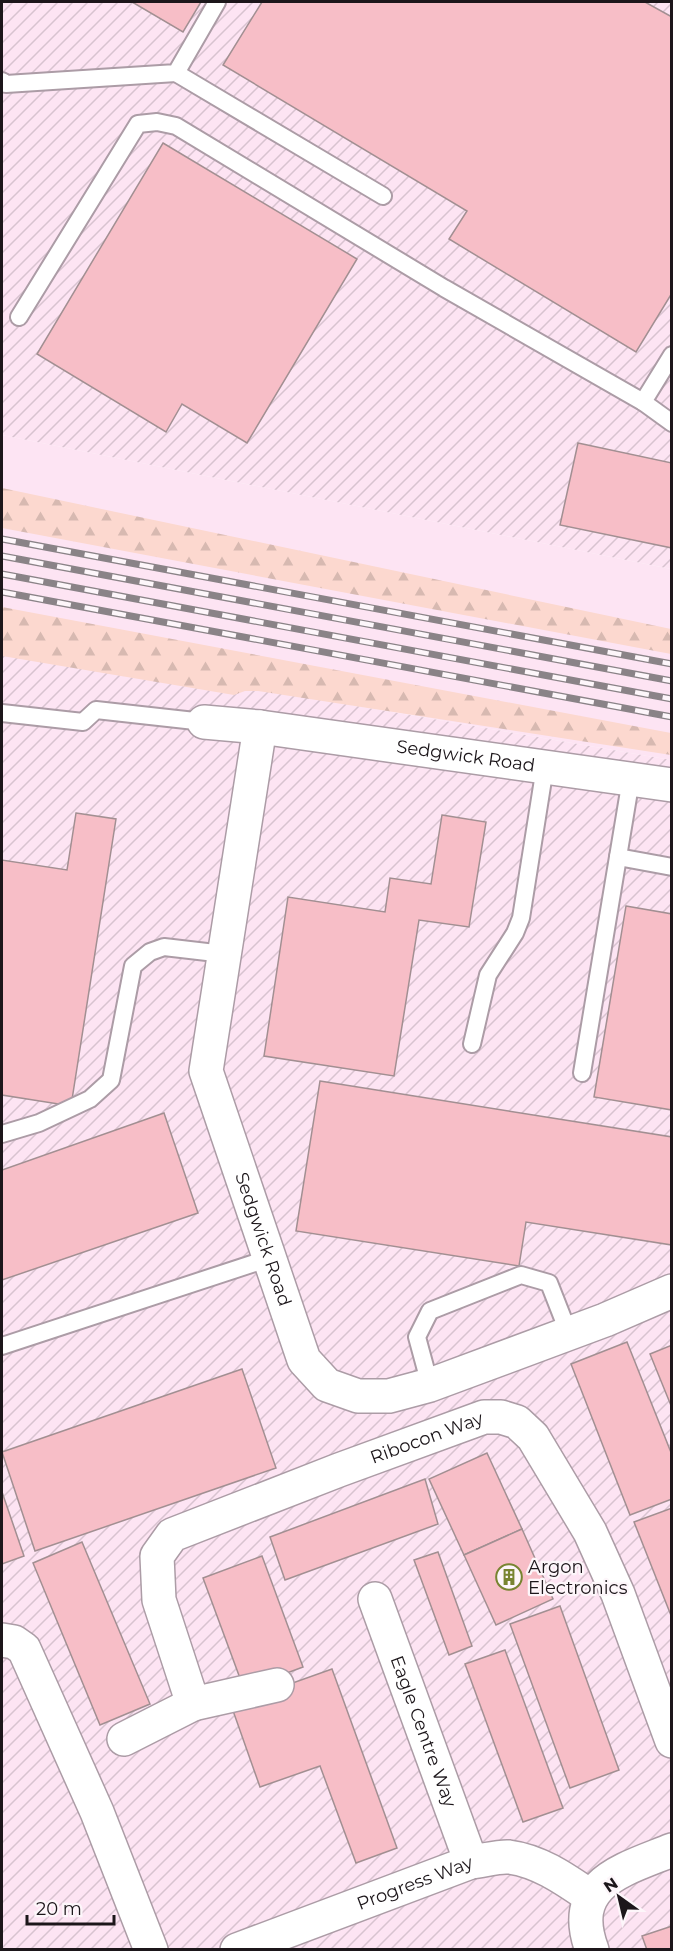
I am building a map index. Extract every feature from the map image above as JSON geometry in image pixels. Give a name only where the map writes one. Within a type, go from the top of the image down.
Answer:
[{"type":"street","name":"Sedgwick Road","points":[[204,722],[260,727],[672,785]]},
{"type":"street","name":"Sedgwick Road","points":[[260,727],[206,1071],[304,1360],[327,1385],[358,1396],[389,1396],[430,1385],[569,1334],[672,1291]]},
{"type":"street","name":"Ribocon Way","points":[[193,1704],[159,1600],[157,1556],[172,1534],[463,1424],[484,1417],[501,1417],[517,1422],[533,1437],[590,1532],[618,1594],[672,1741]]},
{"type":"street","name":"Eagle Centre Way","points":[[375,1599],[471,1862]]},
{"type":"street","points":[[2,1640],[15,1642],[24,1649],[97,1812],[151,1950]]},
{"type":"street","points":[[124,1739],[193,1704],[277,1685]]},
{"type":"street","points":[[592,1950],[585,1923],[591,1897],[607,1878],[672,1850]]},
{"type":"street","name":"Progress Way","points":[[237,1950],[471,1862],[508,1857],[539,1865],[591,1897]]},
{"type":"lane","points":[[176,73],[217,2]]},
{"type":"lane","points":[[2,81],[6,84],[176,73],[383,196]]},
{"type":"lane","points":[[19,317],[138,124],[157,122],[176,126],[444,288],[643,402],[672,423]]},
{"type":"lane","points":[[643,402],[672,355]]},
{"type":"lane","points":[[2,713],[83,723],[96,710],[204,722]]},
{"type":"lane","points":[[472,1044],[488,975],[515,933],[521,918],[545,767]]},
{"type":"lane","points":[[582,1073],[631,779]]},
{"type":"lane","points":[[618,856],[672,867]]},
{"type":"lane","points":[[2,1134],[39,1123],[90,1099],[111,1080],[133,966],[150,952],[164,947],[224,954]]},
{"type":"lane","points":[[2,1346],[270,1258]]},
{"type":"lane","points":[[430,1385],[417,1337],[430,1311],[521,1275],[549,1283],[569,1334]]},
{"type":"shaded area","points":[[2,2],[671,2],[671,569],[2,435]]},
{"type":"shaded area","points":[[2,435],[671,569],[671,760],[2,645]]},
{"type":"shaded area","points":[[2,645],[671,760],[671,1949],[2,1949]]},
{"type":"green space","points":[[2,488],[671,629],[671,654],[2,528]]},
{"type":"green space","points":[[2,607],[671,733],[671,755],[258,691],[245,691],[234,695],[2,656]]},
{"type":"building","points":[[132,2],[201,2],[183,32]]},
{"type":"building","points":[[262,2],[645,2],[672,17],[672,293],[636,352],[449,239],[467,211],[223,65]]},
{"type":"building","points":[[163,143],[357,259],[247,443],[182,404],[166,432],[37,354]]},
{"type":"building","points":[[578,443],[672,463],[672,548],[560,525]]},
{"type":"building","points":[[76,813],[116,819],[71,1106],[2,1095],[2,860],[67,870]]},
{"type":"building","points":[[442,815],[486,822],[469,927],[419,920],[394,1076],[264,1056],[288,897],[385,912],[390,878],[431,884]]},
{"type":"building","points":[[626,906],[672,914],[672,1110],[594,1097]]},
{"type":"building","points":[[320,1081],[672,1137],[672,1245],[526,1222],[519,1266],[296,1231]]},
{"type":"building","points":[[164,1113],[198,1213],[2,1280],[2,1170]]},
{"type":"building","points":[[627,1342],[672,1455],[672,1499],[630,1515],[571,1364]]},
{"type":"building","points":[[672,1345],[672,1408],[650,1354]]},
{"type":"building","points":[[242,1369],[276,1468],[35,1551],[2,1452]]},
{"type":"building","points":[[487,1453],[522,1529],[464,1555],[429,1479]]},
{"type":"building","points":[[425,1479],[438,1524],[285,1580],[270,1537]]},
{"type":"building","points":[[2,1492],[24,1556],[2,1564]]},
{"type":"building","points":[[672,1508],[672,1618],[634,1522]]},
{"type":"building","name":"Argon Electronics","points":[[522,1529],[553,1599],[496,1625],[464,1555]]},
{"type":"building","points":[[82,1542],[150,1704],[100,1725],[33,1563]]},
{"type":"building","points":[[438,1552],[472,1646],[449,1655],[414,1560]]},
{"type":"building","points":[[262,1556],[303,1667],[244,1689],[203,1578]]},
{"type":"building","points":[[560,1606],[619,1770],[570,1788],[510,1624]]},
{"type":"building","points":[[505,1650],[563,1808],[523,1822],[465,1664]]},
{"type":"building","points":[[332,1669],[397,1848],[356,1863],[320,1766],[260,1787],[231,1705]]},
{"type":"building","points":[[672,1926],[672,1950],[647,1950],[642,1936]]},
{"type":"railway","points":[[2,539],[672,664]]},
{"type":"railway","points":[[2,556],[672,681]]},
{"type":"railway","points":[[2,574],[672,699]]},
{"type":"railway","points":[[2,592],[672,717]]},
{"type":"place","name":"Argon Electronics","points":[[509,1577]]}]
